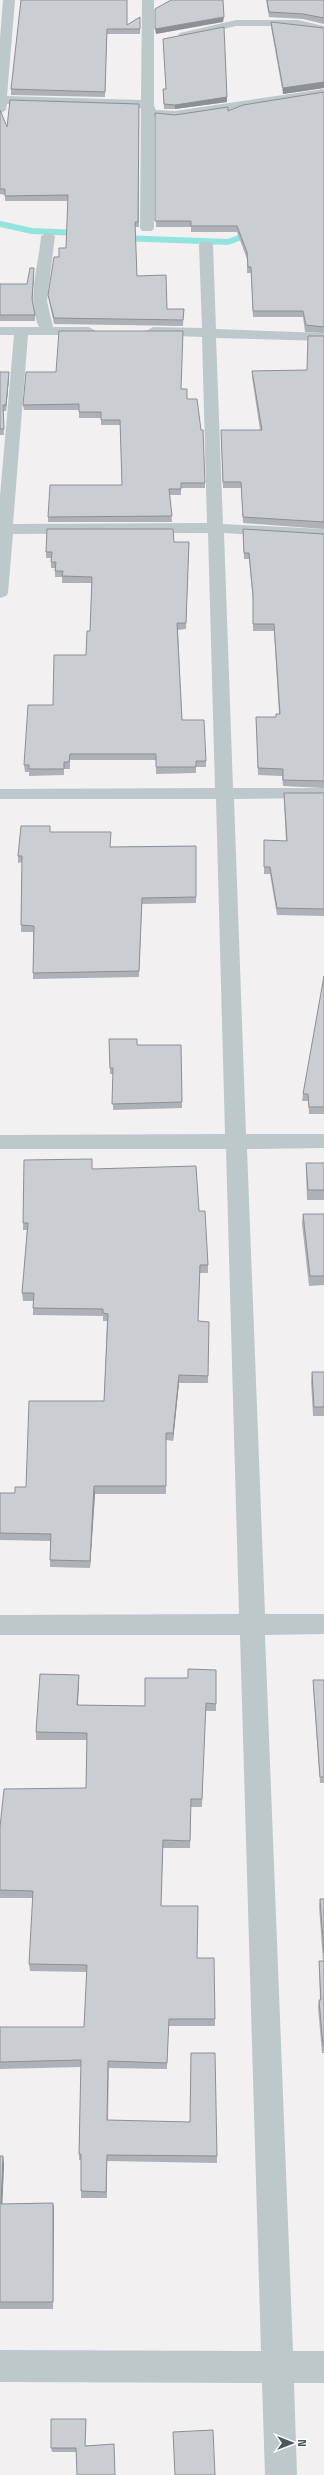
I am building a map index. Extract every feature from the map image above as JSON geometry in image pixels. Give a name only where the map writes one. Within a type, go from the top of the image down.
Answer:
[{"type":"street","points":[[10,0],[1,105],[146,104]]},
{"type":"street","points":[[147,228],[146,104],[148,0]]},
{"type":"street","points":[[176,37],[236,23],[298,23],[324,29]]},
{"type":"street","points":[[148,42],[162,39]]},
{"type":"street","points":[[146,104],[152,113],[175,115],[324,93]]},
{"type":"street","points":[[48,236],[44,271],[39,295],[41,318],[48,331]]},
{"type":"street","points":[[206,245],[281,2475]]},
{"type":"street","points":[[0,331],[101,331]]},
{"type":"street","points":[[0,593],[3,528],[21,331]]},
{"type":"street","points":[[140,331],[209,331],[252,337],[324,337]]},
{"type":"street","points":[[3,528],[216,528],[324,534]]},
{"type":"street","points":[[0,794],[324,794]]},
{"type":"street","points":[[0,1142],[324,1141]]},
{"type":"street","points":[[0,1625],[324,1624]]},
{"type":"street","points":[[0,2366],[324,2367]]},
{"type":"building","points":[[21,0],[127,0],[127,25],[140,17],[140,29],[107,29],[105,92],[11,89]]},
{"type":"building","points":[[171,0],[223,0],[224,17],[155,29],[155,9]]},
{"type":"building","points":[[267,0],[324,0],[324,18],[303,14],[269,12]]},
{"type":"building","points":[[271,22],[324,28],[324,82],[283,88]]},
{"type":"building","points":[[224,27],[227,97],[175,105],[164,104],[163,89],[166,89],[163,39]]},
{"type":"building","points":[[324,92],[324,327],[306,325],[303,311],[253,311],[251,267],[248,267],[247,252],[237,226],[191,226],[191,221],[155,221],[155,113],[175,115],[228,107],[228,111],[243,105]]},
{"type":"building","points":[[10,100],[139,104],[138,222],[135,222],[137,276],[166,275],[167,309],[184,309],[183,320],[54,318],[48,295],[54,257],[59,257],[59,248],[66,248],[68,195],[5,196],[5,189],[0,189],[0,110],[7,127]]},
{"type":"building","points":[[30,268],[34,268],[32,299],[35,315],[0,315],[0,284],[27,284]]},
{"type":"building","points":[[59,331],[183,331],[181,389],[187,389],[187,399],[197,399],[201,430],[203,430],[205,483],[181,483],[181,489],[169,489],[172,516],[48,517],[50,485],[122,485],[120,420],[101,420],[101,412],[79,412],[79,404],[23,405],[26,372],[56,372]]},
{"type":"building","points":[[308,336],[324,336],[324,522],[243,517],[241,482],[223,482],[221,430],[262,430],[252,371],[307,370]]},
{"type":"building","points":[[0,372],[9,372],[6,405],[3,405],[4,429],[0,429]]},
{"type":"building","points":[[47,529],[173,529],[174,542],[189,542],[186,623],[177,623],[182,720],[204,720],[206,761],[196,761],[196,767],[156,767],[156,754],[70,754],[69,762],[64,762],[64,769],[29,769],[29,765],[24,765],[28,705],[53,705],[54,655],[86,655],[87,631],[90,631],[92,577],[62,576],[63,571],[55,571],[56,562],[51,562],[52,552],[46,552]]},
{"type":"building","points":[[243,529],[324,534],[324,781],[283,780],[283,769],[258,768],[256,717],[276,717],[276,714],[280,714],[274,624],[253,624],[253,595],[249,553],[244,553]]},
{"type":"building","points":[[284,793],[324,793],[324,909],[277,908],[270,867],[264,867],[264,840],[287,841]]},
{"type":"building","points":[[21,826],[50,826],[50,832],[111,832],[110,847],[196,846],[196,897],[142,898],[139,971],[33,973],[34,926],[21,925],[22,856],[18,856]]},
{"type":"building","points":[[324,976],[324,1107],[309,1107],[308,1094],[303,1094]]},
{"type":"building","points":[[109,1039],[137,1039],[137,1045],[181,1045],[182,1102],[112,1104],[113,1068],[110,1068]]},
{"type":"building","points":[[92,1159],[92,1169],[196,1166],[199,1211],[205,1211],[208,1265],[200,1265],[198,1321],[209,1322],[208,1376],[179,1375],[173,1433],[166,1433],[166,1486],[94,1486],[90,1561],[50,1560],[51,1534],[0,1533],[0,1493],[15,1493],[15,1487],[26,1487],[29,1401],[104,1401],[108,1314],[103,1313],[103,1309],[33,1308],[34,1293],[22,1293],[28,1223],[23,1223],[24,1160]]},
{"type":"building","points":[[306,1163],[324,1163],[324,1190],[308,1190]]},
{"type":"building","points":[[303,1214],[324,1214],[324,1276],[310,1276]]},
{"type":"building","points":[[312,1372],[324,1372],[324,1407],[314,1407]]},
{"type":"building","points":[[188,1669],[216,1670],[216,1704],[206,1703],[202,1799],[191,1799],[190,1841],[163,1840],[161,1906],[198,1906],[197,1958],[214,1958],[215,2019],[169,2019],[167,2063],[108,2061],[107,2120],[190,2122],[191,2053],[215,2053],[217,2156],[107,2155],[106,2192],[81,2191],[81,2154],[79,2154],[81,2060],[0,2062],[0,2027],[84,2027],[87,1965],[29,1964],[33,1891],[0,1890],[0,1827],[4,1789],[86,1788],[87,1733],[36,1732],[40,1674],[79,1675],[77,1705],[145,1706],[145,1678],[188,1678]]},
{"type":"building","points":[[313,1680],[324,1680],[324,1777],[320,1777]]},
{"type":"building","points":[[320,1899],[324,1899],[324,1953]]},
{"type":"building","points":[[319,1961],[324,1961],[324,2046],[319,2000],[321,2000]]},
{"type":"building","points":[[0,2156],[3,2156],[1,2204],[53,2203],[53,2302],[0,2302]]},
{"type":"building","points":[[51,2419],[86,2419],[85,2446],[114,2444],[115,2475],[77,2475],[76,2448],[51,2448]]},
{"type":"building","points":[[213,2430],[215,2475],[175,2475],[173,2432]]},
{"type":"waterway","points":[[0,224],[32,231],[81,233]]},
{"type":"waterway","points":[[121,238],[228,242],[252,233]]}]
